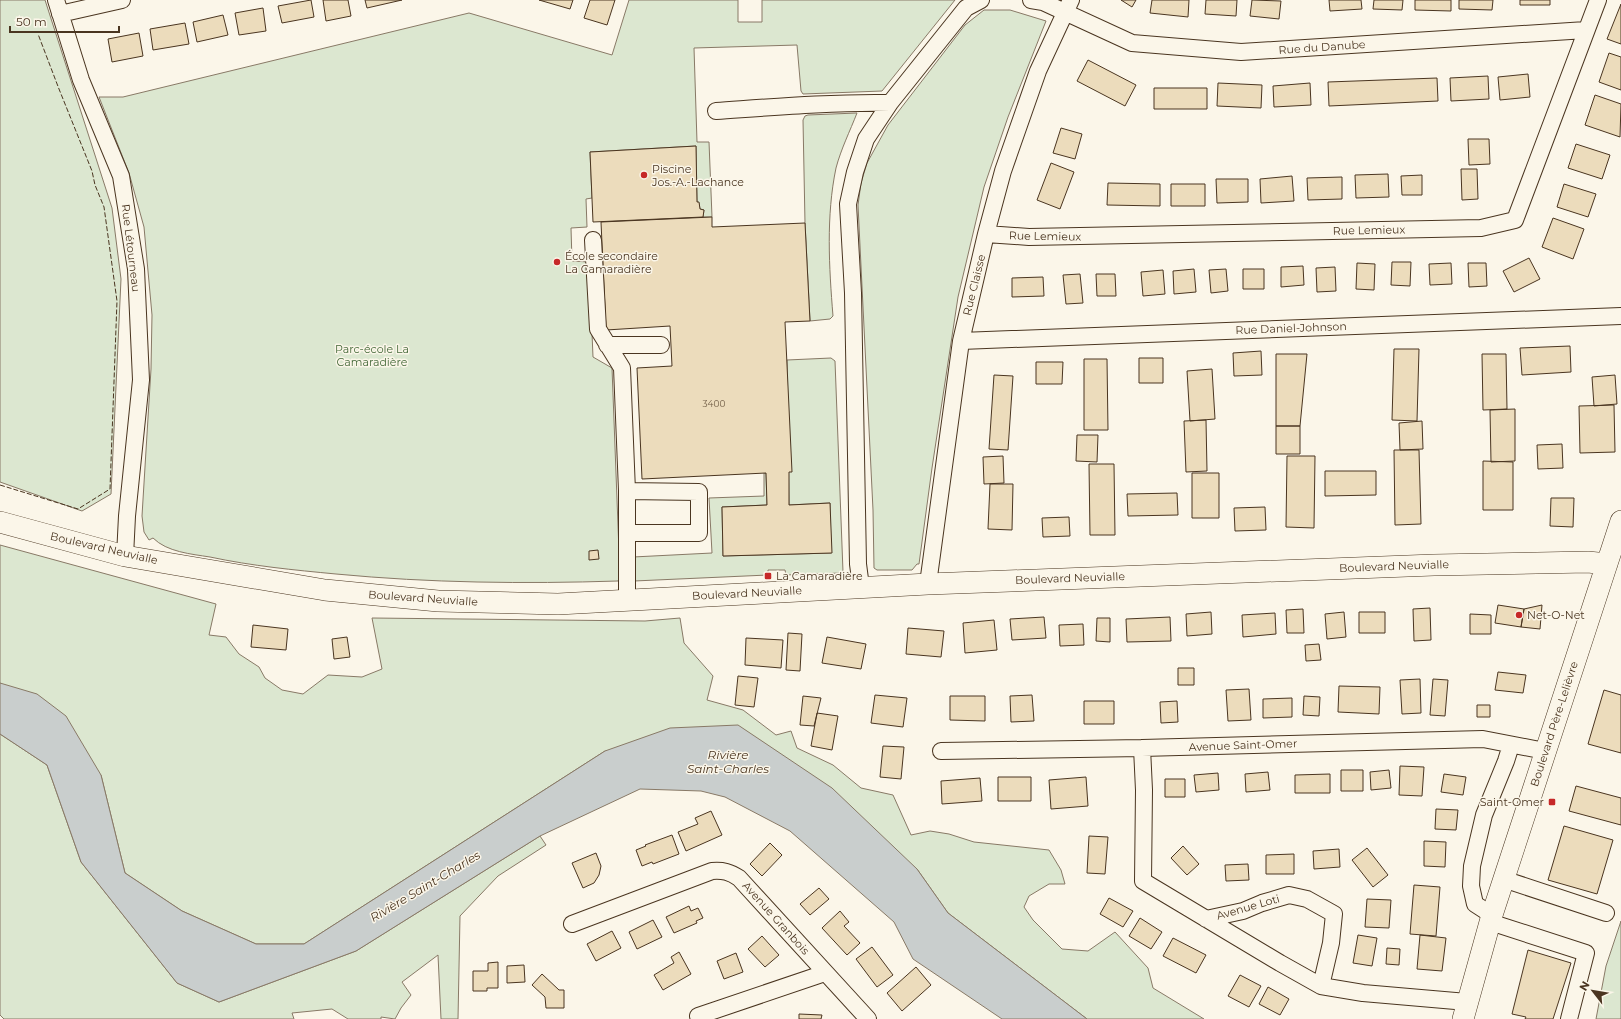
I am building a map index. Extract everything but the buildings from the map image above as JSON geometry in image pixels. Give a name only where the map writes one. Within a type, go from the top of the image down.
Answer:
[{"type":"main road","name":"Boulevard Père-Lelièvre","points":[[1465,1011],[1491,919],[1545,751],[1614,565],[1621,521]]},
{"type":"main road","name":"Boulevard Neuvialle","points":[[0,522],[125,556],[325,590],[438,602],[558,604],[928,584],[1434,565],[1582,562],[1614,565]]},
{"type":"street","points":[[58,7],[122,0]]},
{"type":"street","points":[[861,587],[858,564],[853,293],[848,204],[855,172],[866,140],[890,103],[966,8],[981,0]]},
{"type":"street","name":"Rue du Danube","points":[[1031,0],[1068,6],[1132,43],[1241,52],[1586,30]]},
{"type":"street","name":"Rue Lemieux","points":[[986,234],[1037,237],[1480,228],[1515,220],[1598,0]]},
{"type":"street","name":"Rue Claisse","points":[[928,584],[961,340],[986,234],[1003,171],[1038,71],[1068,6]]},
{"type":"street","name":"Rue Létourneau","points":[[58,7],[81,80],[121,176],[136,270],[141,380],[127,516],[125,556]]},
{"type":"street","points":[[716,111],[810,105],[890,103]]},
{"type":"street","points":[[593,240],[598,329],[622,368],[627,491],[627,601]]},
{"type":"street","name":"Rue Daniel-Johnson","points":[[961,340],[1621,316]]},
{"type":"street","points":[[607,345],[661,345]]},
{"type":"street","points":[[627,491],[699,492],[699,533],[627,533]]},
{"type":"street","name":"Avenue Saint-Omer","points":[[941,751],[1142,748],[1483,739],[1545,751]]},
{"type":"street","points":[[1511,745],[1484,815],[1472,866],[1470,886],[1475,904],[1491,919],[1586,953],[1569,1019]]},
{"type":"street","name":"Avenue Loti","points":[[1142,748],[1144,790],[1143,881],[1321,986],[1465,1011]]},
{"type":"street","name":"Avenue Granbois","points":[[572,924],[712,871],[722,870],[739,878],[868,1019]]},
{"type":"street","points":[[1504,878],[1606,913]]},
{"type":"street","name":"Avenue Loti","points":[[1206,919],[1242,911],[1288,895],[1307,899],[1334,914],[1331,943],[1321,986]]},
{"type":"street","points":[[698,1016],[825,973]]},
{"type":"green space","points":[[0,0],[45,0],[112,208],[121,279],[111,494],[82,511],[0,482]]},
{"type":"green space","name":"Parc-école La Camaradière","points":[[629,0],[738,0],[738,22],[762,22],[762,0],[955,0],[882,91],[803,94],[801,91],[797,45],[694,48],[697,142],[709,142],[712,217],[703,217],[704,210],[700,209],[699,203],[697,202],[696,146],[590,152],[592,198],[586,199],[587,227],[571,228],[572,261],[589,262],[593,357],[612,368],[620,578],[618,581],[477,582],[336,574],[257,565],[187,553],[165,546],[153,538],[149,540],[144,532],[142,516],[151,369],[152,315],[144,227],[129,173],[99,97],[123,97],[469,13],[612,55]]},
{"type":"green space","points":[[984,10],[1010,10],[1046,21],[1008,117],[984,187],[958,297],[919,564],[917,564],[912,570],[877,570],[874,568],[873,510],[858,205],[861,183],[867,163],[888,125],[965,25]]},
{"type":"green space","points":[[857,113],[838,161],[833,186],[829,242],[833,316],[830,319],[810,321],[805,223],[803,120],[805,116],[808,115]]},
{"type":"green space","points":[[831,358],[835,361],[843,572],[786,575],[785,570],[768,570],[768,575],[634,581],[633,557],[712,553],[709,498],[764,496],[764,473],[766,473],[767,505],[722,507],[723,556],[831,553],[830,503],[789,505],[787,360]]},
{"type":"green space","points":[[0,545],[216,604],[209,635],[226,637],[239,654],[259,667],[265,678],[282,690],[303,694],[328,675],[362,677],[382,669],[372,618],[645,621],[680,618],[684,643],[713,676],[707,700],[743,710],[776,735],[791,731],[797,748],[833,765],[861,788],[893,795],[911,835],[930,831],[949,834],[974,842],[1049,850],[1061,870],[1065,884],[1049,884],[1029,896],[1024,907],[1033,920],[1062,949],[1088,951],[1115,932],[1148,968],[1153,988],[1204,1019],[1087,1019],[948,913],[917,869],[605,751],[304,944],[256,944],[182,911],[125,873],[101,775],[0,683]]},
{"type":"green space","points":[[0,734],[47,765],[81,862],[177,983],[219,1002],[356,951],[540,836],[546,845],[498,876],[460,916],[458,1019],[441,1019],[438,955],[402,982],[411,995],[395,1019],[381,1017],[381,1019],[348,1019],[332,1009],[292,1013],[294,1019],[4,1019],[0,1015]]},
{"type":"green space","points":[[1621,921],[1621,1019],[1596,1019],[1606,966]]},
{"type":"water","name":"Rivière Saint-Charles","points":[[0,683],[37,694],[66,716],[101,775],[125,873],[182,911],[256,944],[304,944],[605,751],[670,728],[738,725],[832,788],[917,869],[948,913],[1087,1019],[1002,1019],[913,959],[894,922],[790,831],[725,797],[701,791],[640,789],[540,836],[356,951],[219,1002],[177,983],[81,862],[47,765],[0,734]]},
{"type":"fence","points":[[0,485],[78,509],[110,489],[117,301],[104,207],[95,185],[92,171],[38,34]]},
{"type":"place","name":"Piscine Jos.-A.-Lachance","points":[[644,175]]},
{"type":"place","name":"École secondaire La Camaradière","points":[[557,262]]},
{"type":"place","name":"La Camaradière","points":[[768,576]]},
{"type":"place","name":"Net-O-Net","points":[[1519,615]]},
{"type":"place","name":"Saint-Omer","points":[[1552,802]]}]
